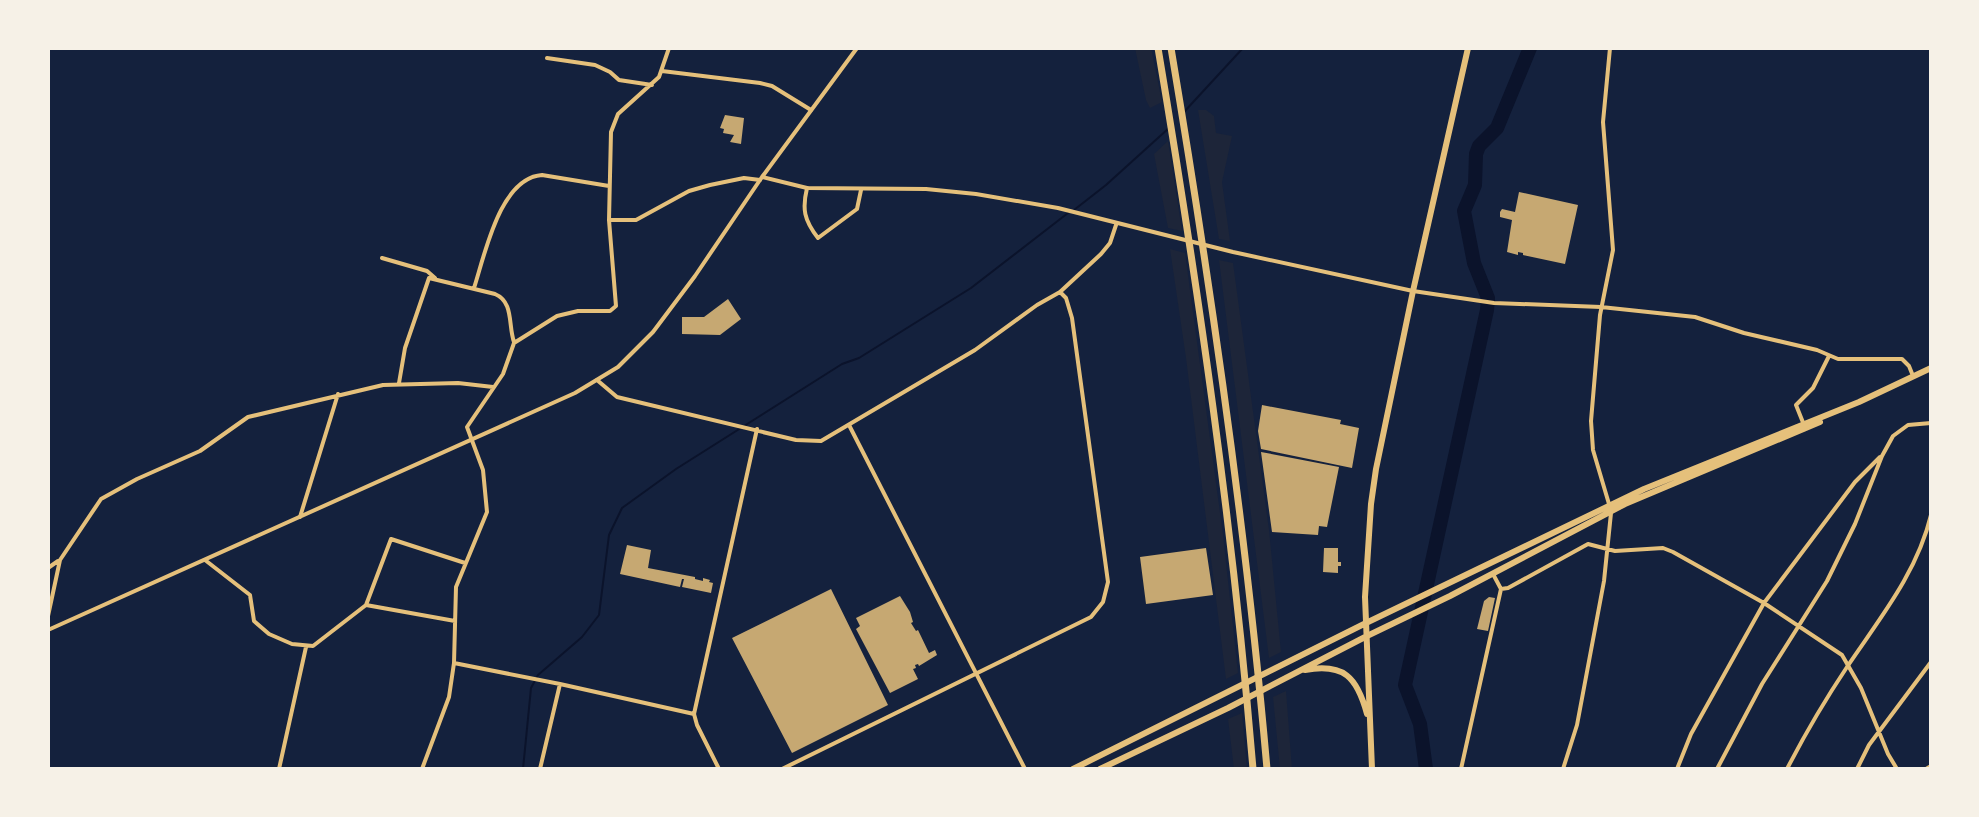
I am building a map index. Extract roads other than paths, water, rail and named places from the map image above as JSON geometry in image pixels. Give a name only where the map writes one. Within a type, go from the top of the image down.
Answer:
[{"type":"highway","points":[[1158,48],[1193,262],[1243,661],[1253,769]]},
{"type":"highway","points":[[1171,48],[1207,263],[1247,567],[1267,769]]},
{"type":"main road","points":[[1372,769],[1366,559],[1376,469],[1468,48]]},
{"type":"main road","points":[[1100,769],[1493,574],[1610,508],[1804,430],[1931,368]]},
{"type":"main road","points":[[1073,769],[1366,623],[1610,508],[1859,402]]},
{"type":"main road","points":[[1298,671],[1320,667],[1345,673],[1359,689],[1370,725]]},
{"type":"street","points":[[422,769],[449,697],[454,663],[456,587],[487,512],[485,478],[467,427],[503,374],[514,343],[557,316],[578,311],[613,310],[617,301],[609,186],[614,121],[623,108],[652,85],[662,71],[669,48]]},
{"type":"street","points":[[48,630],[472,438],[597,380],[618,367],[653,332],[695,276],[761,178],[857,48]]},
{"type":"street","points":[[1563,769],[1577,725],[1608,549],[1610,508],[1591,438],[1601,307],[1613,250],[1603,122],[1610,48]]},
{"type":"street","points":[[547,58],[595,65],[619,80],[652,85]]},
{"type":"street","points":[[662,71],[772,86],[811,110]]},
{"type":"street","points":[[474,288],[499,218],[518,184],[542,175],[609,186]]},
{"type":"street","points":[[609,220],[636,220],[689,191],[744,178],[761,178],[807,188],[926,189],[976,194],[1058,208],[1116,225],[1413,291],[1494,303],[1679,313],[1838,359],[1902,359],[1913,376]]},
{"type":"street","points":[[807,188],[802,207],[818,238],[857,209],[861,190]]},
{"type":"street","points":[[597,380],[617,397],[814,442],[849,425],[975,350],[1060,292],[1101,254],[1110,243],[1116,225]]},
{"type":"street","points":[[382,258],[427,271],[435,278]]},
{"type":"street","points":[[399,383],[405,348],[429,278],[500,296],[506,302],[514,343]]},
{"type":"street","points":[[782,769],[1091,617],[1098,609],[1108,582],[1070,308],[1060,292]]},
{"type":"street","points":[[1804,425],[1796,405],[1813,388],[1829,356]]},
{"type":"street","points":[[48,616],[60,560],[88,516],[108,493],[200,451],[248,417],[338,394],[399,383],[458,383],[493,387]]},
{"type":"street","points":[[300,517],[338,394]]},
{"type":"street","points":[[1719,769],[1762,684],[1827,581],[1893,436],[1915,423],[1931,423]]},
{"type":"street","points":[[849,425],[1025,769]]},
{"type":"street","points":[[719,769],[694,714],[757,429]]},
{"type":"street","points":[[1677,769],[1691,734],[1764,603],[1855,482],[1882,456]]},
{"type":"street","points":[[1787,769],[1814,718],[1900,591],[1924,539],[1931,515]]},
{"type":"street","points":[[205,559],[228,581],[250,595],[254,621],[269,634],[292,644],[306,646],[322,640],[366,605],[391,539],[465,563]]},
{"type":"street","points":[[1501,589],[1582,546],[1663,548],[1673,552],[1764,603],[1842,655],[1897,769]]},
{"type":"street","points":[[48,568],[60,560]]},
{"type":"street","points":[[1461,769],[1501,589],[1493,574]]},
{"type":"street","points":[[366,605],[455,621]]},
{"type":"street","points":[[279,769],[306,646]]},
{"type":"street","points":[[1857,769],[1879,732],[1931,662]]},
{"type":"street","points":[[454,663],[694,714]]},
{"type":"street","points":[[540,769],[560,684]]},
{"type":"street","points":[[1926,769],[1931,766]]},
{"type":"waterway","points":[[1184,112],[1243,48]]},
{"type":"waterway","points":[[1426,769],[1420,724],[1405,685],[1488,298],[1474,263],[1464,211],[1475,185],[1479,146],[1497,128],[1530,48]]},
{"type":"waterway","points":[[1074,210],[1169,128]]},
{"type":"waterway","points":[[523,769],[531,688],[538,675],[582,637],[599,615],[609,535],[622,508],[676,469],[842,364],[859,358],[971,288],[1068,213]]}]
